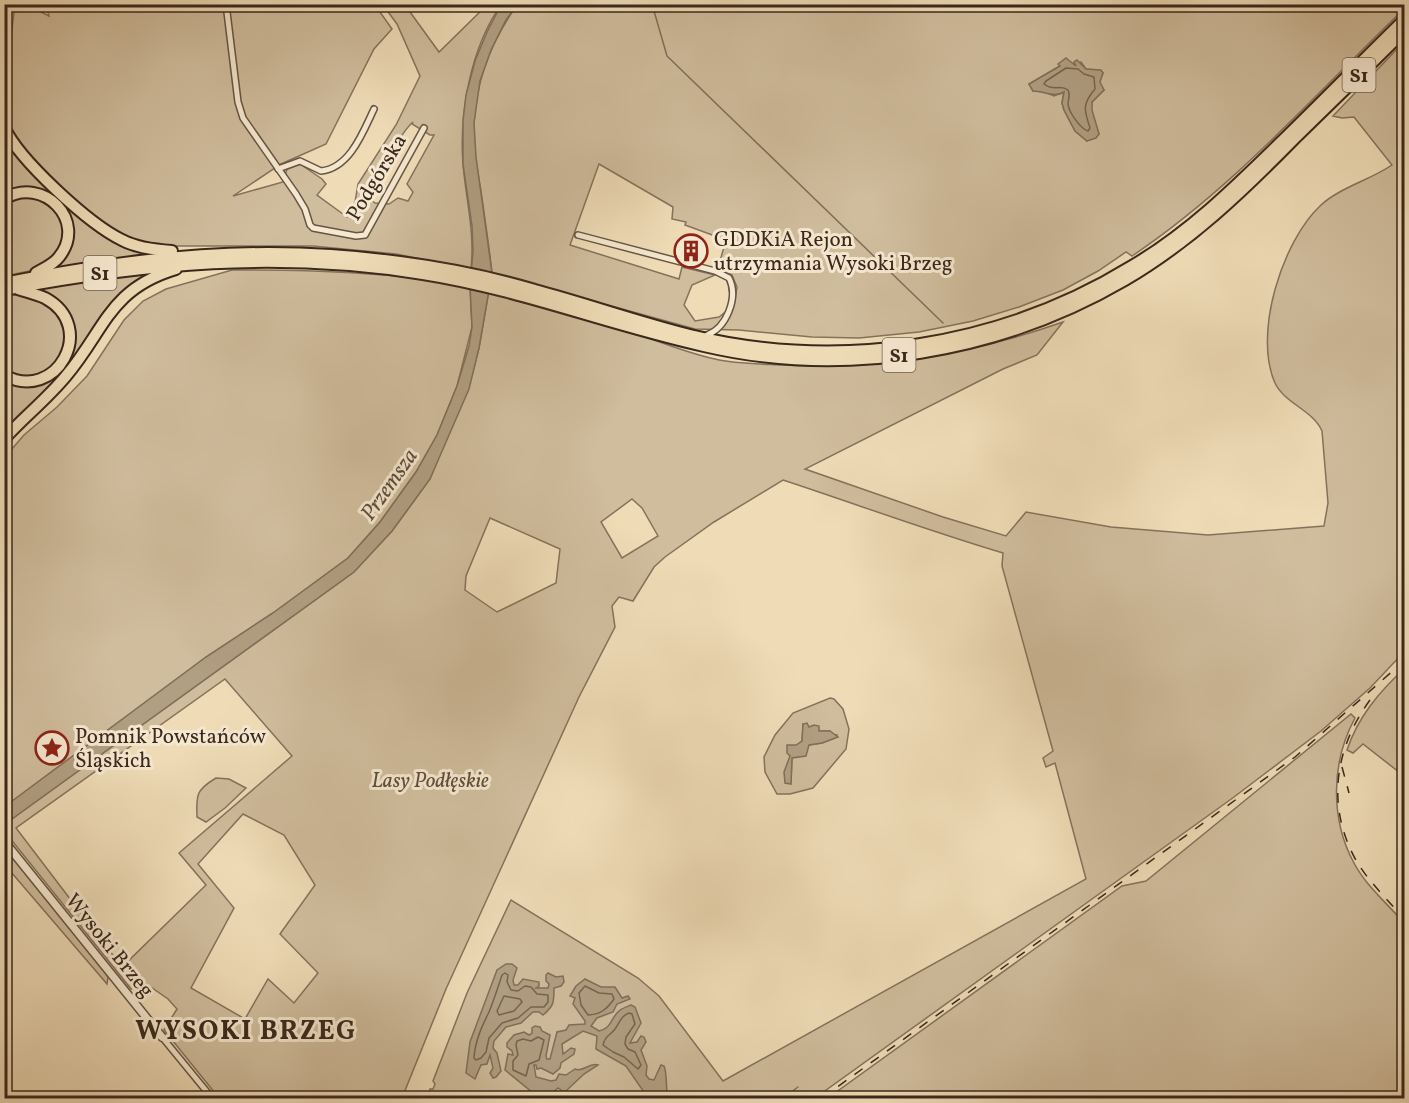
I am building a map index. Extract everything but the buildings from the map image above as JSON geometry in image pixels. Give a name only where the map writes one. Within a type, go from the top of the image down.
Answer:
[{"type":"highway","name":"S1","points":[[537,294],[687,342],[768,357],[833,360],[882,357],[938,350],[1015,329],[1070,308],[1123,281],[1159,259],[1193,233],[1229,202],[1386,43],[1404,20]]},
{"type":"highway","name":"S1","points":[[1386,43],[1404,31]]},
{"type":"highway","points":[[1386,43],[1404,39]]},
{"type":"highway","name":"S1","points":[[8,287],[26,278],[117,262],[186,259],[312,262],[452,274],[701,338],[725,334],[807,352],[897,348],[976,333],[1047,309],[1107,281],[1178,235],[1322,106]]},
{"type":"highway","points":[[4,127],[15,147],[34,168],[104,229],[121,240],[186,259]]},
{"type":"highway","points":[[4,199],[23,192],[41,194],[58,206],[67,222],[66,242],[59,257],[49,266],[26,278]]},
{"type":"highway","name":"S1","points":[[8,287],[186,259]]},
{"type":"highway","points":[[4,439],[65,378],[105,318],[122,299],[151,278],[186,259]]},
{"type":"highway","points":[[4,375],[24,381],[49,375],[65,358],[70,342],[68,324],[59,309],[41,296],[8,287]]},
{"type":"street","name":"Podgórska","points":[[226,4],[240,111],[250,130],[296,194],[313,228],[356,236],[365,235],[424,128]]},
{"type":"street","name":"Podgórska","points":[[278,169],[300,161],[321,171],[335,165],[356,145],[374,109]]},
{"type":"street","points":[[578,235],[724,274],[729,278],[734,293],[725,334],[717,330],[701,338]]},
{"type":"street","name":"Wysoki Brzeg","points":[[4,841],[212,1098]]},
{"type":"green space","points":[[15,5],[36,5],[37,10],[49,16],[46,5],[375,5],[392,29],[374,49],[326,144],[281,164],[233,196],[283,182],[287,169],[300,164],[326,184],[317,195],[347,217],[355,202],[358,184],[396,125],[420,76],[397,24],[383,5],[405,5],[439,52],[487,5],[501,5],[482,40],[465,102],[462,144],[471,229],[471,269],[396,254],[313,246],[152,246],[129,239],[114,232],[49,177],[14,137],[5,117],[5,84]],"holes":[[[413,122],[412,124],[434,135],[407,184],[413,192],[408,201],[398,198],[389,204],[375,203],[370,199],[383,169],[401,137]]]},
{"type":"green space","points":[[517,5],[1404,5],[1404,9],[1240,170],[1170,229],[1132,256],[1126,252],[1098,271],[1063,290],[973,321],[919,332],[859,338],[695,329],[492,273],[474,140],[475,107],[487,61]],"holes":[[[1081,62],[1086,69],[1103,73],[1099,82],[1104,90],[1092,102],[1091,110],[1099,134],[1087,141],[1075,131],[1064,110],[1062,103],[1064,92],[1054,96],[1043,91],[1033,91],[1029,84],[1060,66],[1071,63],[1078,67]],[[599,164],[673,207],[672,219],[686,222],[685,225],[726,240],[718,268],[732,275],[737,287],[734,305],[719,317],[695,321],[684,305],[692,285],[715,275],[682,267],[679,279],[570,245]]]},
{"type":"green space","name":"Lasy Podłęskie","points":[[1404,45],[1404,652],[1370,688],[1321,731],[1234,797],[815,1098],[427,1098],[430,1089],[433,1089],[435,1084],[433,1081],[467,993],[511,900],[638,978],[659,996],[723,1081],[1086,879],[1055,763],[1046,767],[1043,758],[1053,751],[1002,566],[1003,553],[783,480],[714,522],[665,557],[654,567],[633,601],[619,597],[612,606],[615,627],[579,697],[446,989],[402,1098],[219,1098],[164,1030],[177,1009],[168,999],[145,983],[131,989],[5,832],[4,824],[354,572],[392,531],[430,479],[472,374],[489,290],[698,355],[749,364],[819,366],[890,362],[960,351],[1063,322],[1037,355],[1003,369],[805,469],[943,517],[1006,536],[1026,512],[1111,527],[1208,535],[1324,526],[1328,503],[1322,431],[1318,424],[1285,396],[1275,383],[1269,363],[1267,340],[1270,315],[1275,289],[1284,264],[1294,241],[1307,221],[1329,199],[1392,165],[1354,117],[1333,116],[1397,49]],"holes":[[[632,499],[642,508],[658,536],[622,558],[601,522]],[[490,518],[560,549],[556,583],[497,612],[465,590],[466,576]],[[225,679],[292,756],[179,853],[206,885],[122,967],[16,828]],[[243,814],[284,835],[315,885],[280,934],[318,973],[294,1003],[268,979],[245,1019],[191,988],[234,908],[198,864]]]},
{"type":"green space","points":[[4,134],[117,240],[170,252],[49,271],[70,239],[53,198],[5,196]]},
{"type":"green space","points":[[11,196],[45,197],[66,225],[61,253],[39,269],[5,276],[4,200]]},
{"type":"green space","points":[[232,270],[351,273],[470,286],[472,327],[457,386],[437,435],[416,472],[380,522],[348,558],[273,613],[206,657],[5,807],[5,457],[24,435],[57,407],[87,376],[124,320],[143,301],[166,289]]},
{"type":"green space","points":[[162,271],[130,289],[64,377],[5,436],[5,378],[26,384],[67,358],[66,315],[20,290]]},
{"type":"green space","points":[[10,295],[31,296],[46,303],[57,315],[67,333],[59,363],[33,378],[5,372],[5,297]]},
{"type":"green space","points":[[1404,669],[1404,776],[1363,744],[1353,753],[1347,750],[1370,706]]},
{"type":"green space","points":[[830,698],[834,699],[843,709],[849,729],[846,749],[813,788],[790,794],[777,794],[765,772],[764,757],[775,735],[793,713]],"holes":[[[803,724],[819,731],[830,731],[831,734],[837,735],[822,743],[809,745],[792,758],[791,783],[789,760],[793,750],[802,741]]]},
{"type":"green space","points":[[1351,714],[1355,718],[1341,753],[1337,809],[1346,846],[1354,863],[1371,887],[1404,923],[1404,1098],[828,1098],[1122,886],[1146,881]]},
{"type":"green space","points":[[216,778],[229,779],[246,788],[206,822],[197,817],[197,798],[204,786]]},
{"type":"green space","points":[[4,847],[105,972],[108,977],[107,984],[5,865]]},
{"type":"water","points":[[501,5],[517,5],[506,20],[491,50],[480,81],[474,123],[476,157],[492,273],[479,348],[469,389],[430,479],[392,531],[354,572],[5,824],[4,807],[206,657],[273,613],[348,558],[380,522],[416,472],[437,435],[457,386],[469,346],[472,327],[470,286],[473,251],[472,226],[463,164],[463,121],[466,95],[475,61]]},
{"type":"water","points":[[1066,58],[1076,66],[1074,62],[1077,60],[1086,69],[1101,70],[1103,73],[1100,82],[1104,90],[1092,102],[1099,134],[1096,138],[1087,141],[1075,131],[1064,110],[1062,103],[1064,92],[1053,94],[1033,91],[1029,84],[1060,66],[1058,64]]},
{"type":"water","points":[[807,723],[809,727],[819,726],[819,731],[830,731],[838,737],[809,745],[806,756],[792,758],[791,784],[785,783],[784,772],[790,756],[787,753],[787,745],[796,745],[802,741],[803,724]]},
{"type":"water","points":[[506,964],[512,964],[517,968],[513,980],[514,985],[518,985],[523,979],[539,982],[536,988],[548,988],[546,975],[548,973],[556,977],[563,976],[564,982],[561,986],[554,988],[553,1003],[543,1015],[533,1012],[521,1023],[506,1027],[494,1041],[493,1048],[497,1053],[501,1071],[496,1077],[493,1078],[490,1073],[493,1068],[490,1055],[487,1064],[481,1065],[475,1079],[466,1073],[470,1042],[497,970]]},
{"type":"water","points":[[585,979],[601,987],[615,987],[622,998],[628,996],[630,999],[617,1004],[613,1012],[597,1018],[591,1026],[599,1031],[603,1030],[620,1010],[631,1005],[635,1007],[641,1023],[630,1043],[637,1042],[641,1036],[644,1037],[646,1042],[641,1050],[647,1066],[646,1075],[649,1079],[654,1080],[661,1065],[664,1066],[667,1092],[670,1098],[648,1098],[626,1066],[596,1049],[597,1036],[583,1031],[562,1044],[563,1054],[571,1048],[575,1049],[574,1054],[561,1063],[560,1068],[553,1074],[541,1068],[537,1069],[534,1065],[536,1077],[551,1081],[556,1080],[559,1074],[566,1075],[575,1069],[581,1070],[595,1064],[598,1065],[564,1092],[558,1088],[549,1096],[538,1097],[505,1070],[508,1054],[513,1055],[507,1043],[514,1035],[524,1032],[529,1035],[532,1033],[532,1028],[540,1027],[542,1031],[550,1035],[546,1056],[550,1059],[557,1032],[566,1030],[569,1025],[585,1024],[573,1004],[575,998],[570,996],[576,986]]},
{"type":"waterway","points":[[652,4],[667,56],[943,323]]},
{"type":"waterway","points":[[4,718],[10,765]]},
{"type":"waterway","points":[[783,1098],[798,1087]]},
{"type":"railway","points":[[822,1098],[1295,757],[1404,661]]},
{"type":"railway","points":[[1370,700],[1348,738],[1342,759],[1338,779],[1341,821],[1347,842],[1357,862],[1404,919]]},
{"type":"railway","points":[[1342,767],[1349,793]]},
{"type":"place","name":"GDDKiA Rejon utrzymania Wysoki Brzeg","points":[[691,251]]},
{"type":"place","name":"Pomnik Powstańców Śląskich","points":[[52,748]]},
{"type":"district","name":"WYSOKI BRZEG","points":[[246,1030]]},
{"type":"water label","name":"Przemsza","points":[[388,484]]}]
